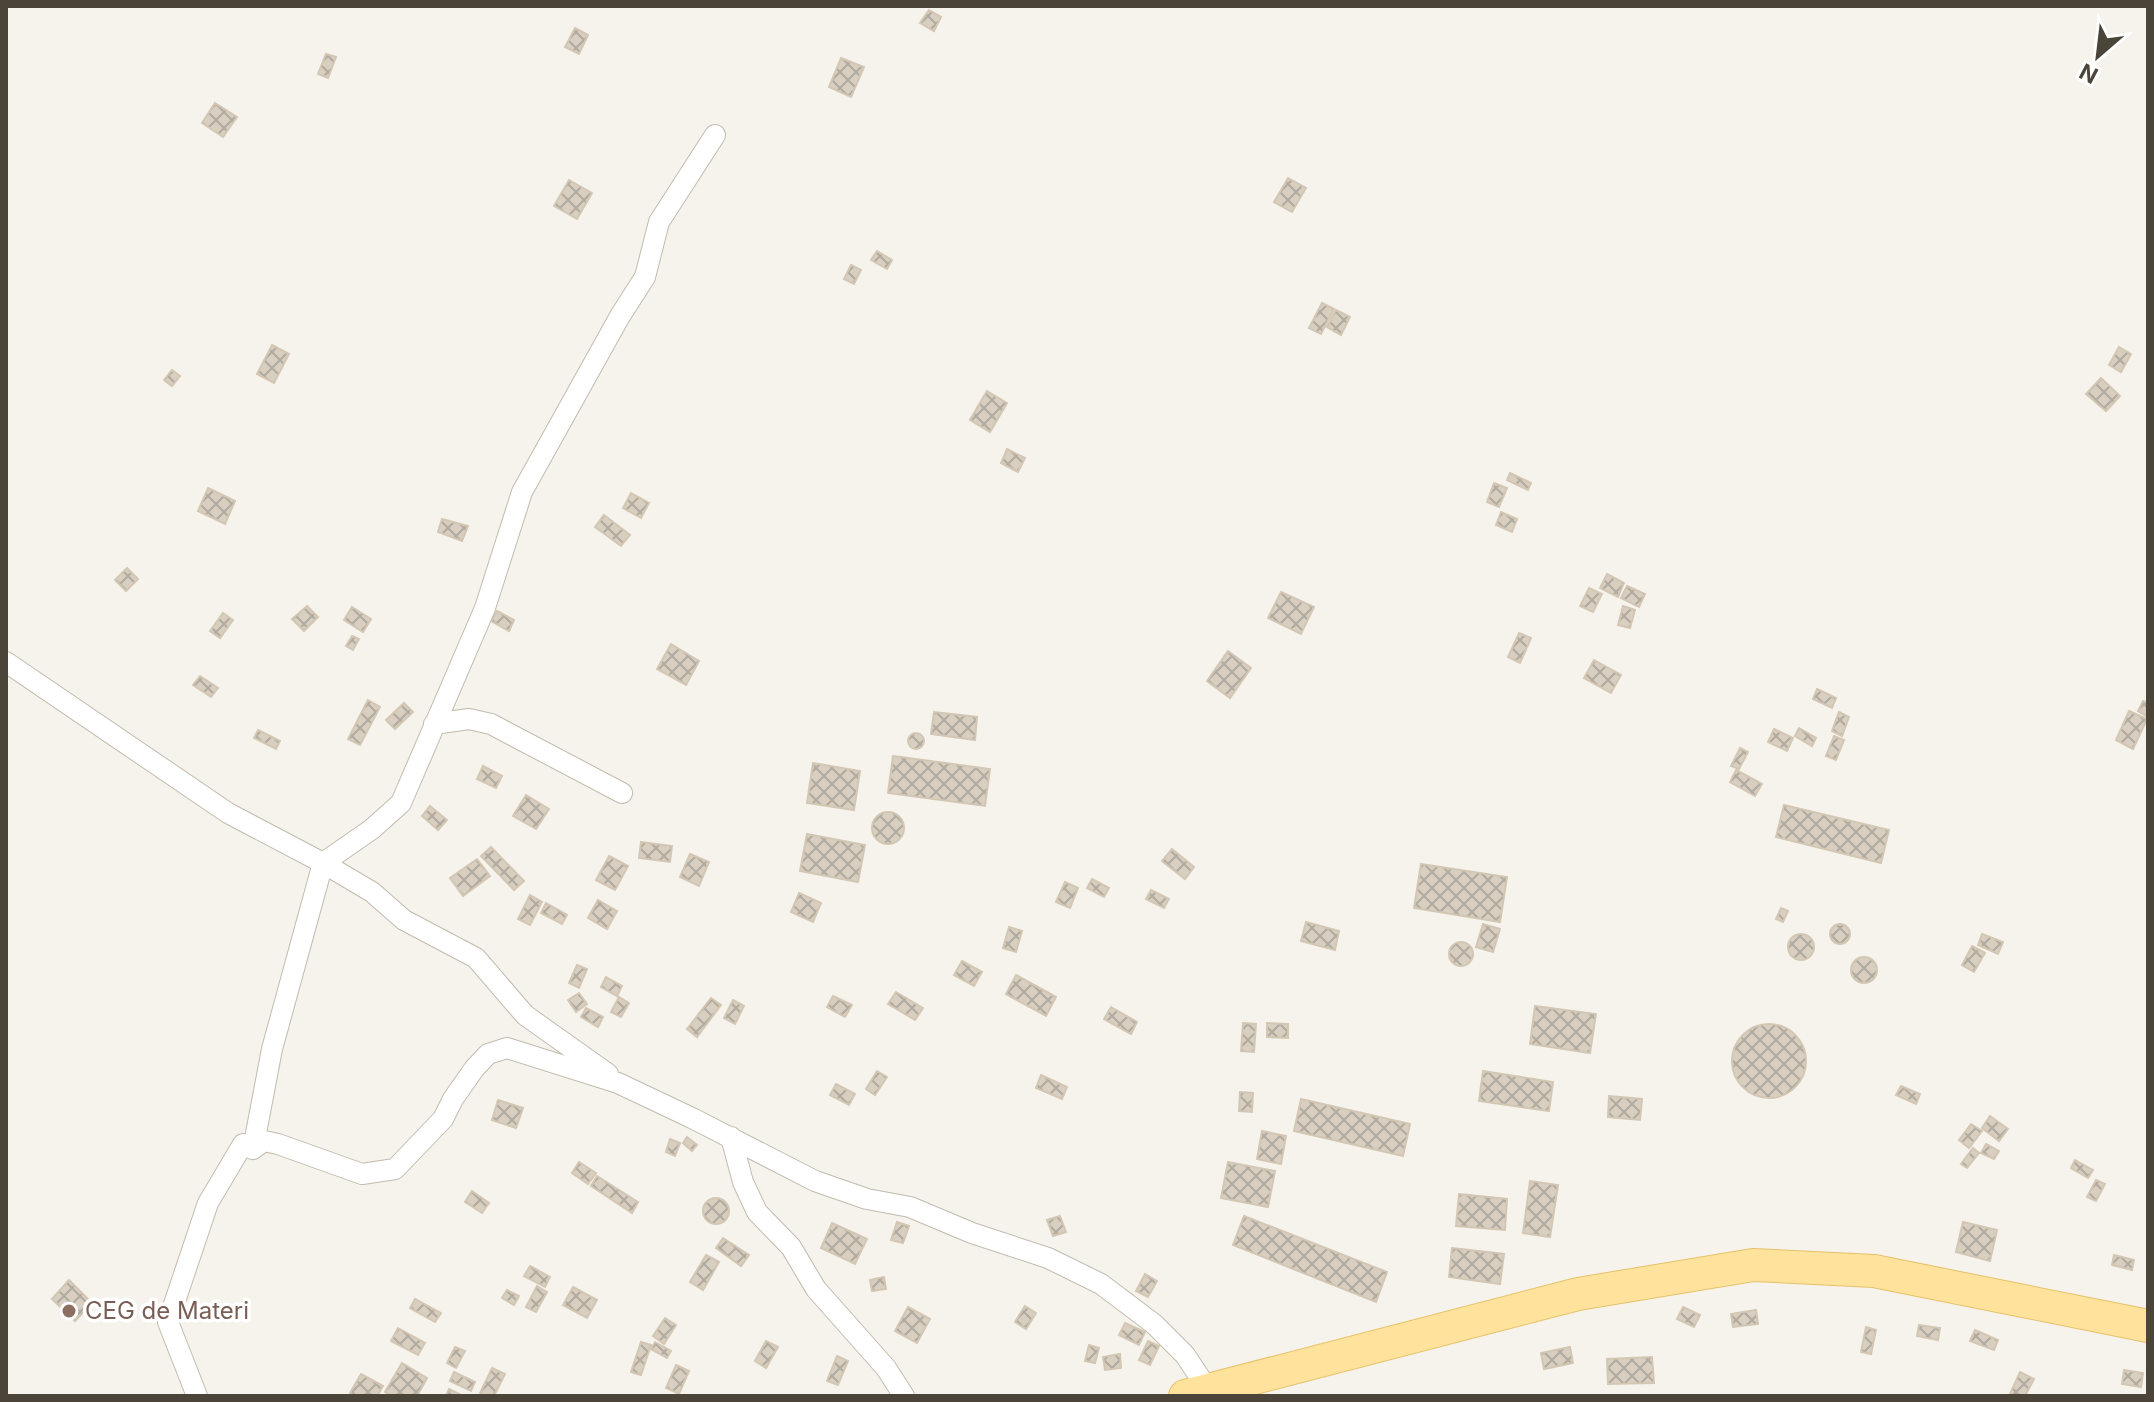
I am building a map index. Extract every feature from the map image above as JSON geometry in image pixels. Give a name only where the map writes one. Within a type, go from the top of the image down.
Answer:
[{"type":"main road","points":[[1197,1394],[1578,1294],[1753,1265],[1874,1271],[2148,1326]]},
{"type":"street","points":[[253,1149],[272,1049],[323,863],[372,829],[401,803],[485,608],[522,492],[645,277],[659,222],[715,135]]},
{"type":"street","points":[[6,662],[228,813],[323,863],[372,892],[404,920],[476,958],[525,1015],[618,1083]]},
{"type":"street","points":[[434,724],[469,719],[491,724],[622,793]]},
{"type":"street","points":[[253,1149],[264,1141],[278,1144],[362,1174],[395,1169],[443,1119],[474,1069],[488,1054],[507,1048],[618,1083],[815,1181],[867,1199],[910,1207],[972,1233],[1048,1258],[1101,1284],[1154,1324],[1185,1355],[1197,1394]]},
{"type":"street","points":[[731,1137],[743,1182],[757,1212],[791,1247],[816,1289],[886,1368],[904,1396]]},
{"type":"street","points":[[197,1396],[168,1322],[208,1203],[243,1144],[253,1149]]},
{"type":"building","points":[[929,10],[941,17],[934,31],[920,23]]},
{"type":"building","points":[[575,28],[588,35],[579,54],[565,47]]},
{"type":"building","points":[[326,54],[336,57],[328,78],[318,74]]},
{"type":"building","points":[[841,58],[864,67],[851,97],[829,87]]},
{"type":"building","points":[[215,103],[237,117],[223,137],[202,123]]},
{"type":"building","points":[[1288,178],[1306,188],[1292,212],[1274,202]]},
{"type":"building","points":[[569,180],[592,193],[577,219],[554,206]]},
{"type":"building","points":[[877,251],[892,260],[887,269],[871,260]]},
{"type":"building","points":[[851,265],[861,270],[854,284],[844,279]]},
{"type":"building","points":[[1322,303],[1334,309],[1321,334],[1309,328]]},
{"type":"building","points":[[1336,310],[1350,317],[1341,335],[1327,327]]},
{"type":"building","points":[[272,345],[289,354],[274,383],[257,374]]},
{"type":"building","points":[[2119,347],[2131,354],[2121,372],[2109,365]]},
{"type":"building","points":[[172,370],[180,376],[172,386],[164,380]]},
{"type":"building","points":[[2101,378],[2120,396],[2106,411],[2086,394]]},
{"type":"building","points":[[987,391],[1007,403],[990,432],[970,420]]},
{"type":"building","points":[[1007,449],[1025,458],[1018,472],[1001,463]]},
{"type":"building","points":[[1510,473],[1531,483],[1528,490],[1507,480]]},
{"type":"building","points":[[1494,483],[1507,488],[1499,507],[1487,502]]},
{"type":"building","points":[[208,488],[235,501],[225,524],[198,511]]},
{"type":"building","points":[[631,493],[649,503],[641,518],[623,508]]},
{"type":"building","points":[[1501,512],[1517,519],[1512,532],[1496,525]]},
{"type":"building","points":[[604,515],[630,535],[621,546],[595,527]]},
{"type":"building","points":[[442,519],[468,526],[462,541],[438,532]]},
{"type":"building","points":[[127,568],[138,579],[126,591],[115,580]]},
{"type":"building","points":[[1607,574],[1624,583],[1618,597],[1600,588]]},
{"type":"building","points":[[1627,586],[1645,594],[1639,607],[1621,598]]},
{"type":"building","points":[[1589,588],[1602,594],[1593,612],[1580,606]]},
{"type":"building","points":[[1281,592],[1314,607],[1301,634],[1268,618]]},
{"type":"building","points":[[307,606],[318,617],[304,631],[292,619]]},
{"type":"building","points":[[1623,606],[1635,610],[1630,628],[1618,625]]},
{"type":"building","points":[[352,607],[371,619],[363,632],[344,620]]},
{"type":"building","points":[[497,611],[514,620],[509,631],[491,621]]},
{"type":"building","points":[[223,613],[233,620],[220,638],[210,631]]},
{"type":"building","points":[[1519,633],[1531,638],[1520,663],[1508,657]]},
{"type":"building","points":[[352,636],[359,639],[353,650],[346,646]]},
{"type":"building","points":[[671,644],[699,661],[686,685],[657,669]]},
{"type":"building","points":[[1228,651],[1251,668],[1230,698],[1207,681]]},
{"type":"building","points":[[1594,660],[1621,675],[1611,693],[1584,678]]},
{"type":"building","points":[[200,676],[218,688],[211,697],[193,685]]},
{"type":"building","points":[[1817,689],[1836,698],[1832,708],[1813,699]]},
{"type":"building","points":[[368,700],[380,707],[360,745],[348,739]]},
{"type":"building","points":[[2143,701],[2148,703],[2148,717],[2138,711]]},
{"type":"building","points":[[404,703],[413,712],[395,729],[386,720]]},
{"type":"building","points":[[2129,711],[2147,719],[2133,749],[2116,740]]},
{"type":"building","points":[[934,712],[977,717],[975,740],[931,734]]},
{"type":"building","points":[[1839,712],[1849,717],[1842,736],[1832,731]]},
{"type":"building","points":[[1799,728],[1816,738],[1812,746],[1795,736]]},
{"type":"building","points":[[1774,729],[1793,738],[1787,751],[1768,742]]},
{"type":"building","points":[[258,730],[280,741],[276,749],[254,738]]},
{"type":"building","points":[[916,733],[922,735],[922,747],[916,749],[910,747],[908,741],[910,735]]},
{"type":"building","points":[[1834,736],[1844,740],[1836,760],[1826,756]]},
{"type":"building","points":[[1740,748],[1748,752],[1739,769],[1731,766]]},
{"type":"building","points":[[893,756],[990,769],[985,806],[888,793]]},
{"type":"building","points":[[813,763],[860,771],[854,810],[807,803]]},
{"type":"building","points":[[483,766],[502,776],[496,788],[477,779]]},
{"type":"building","points":[[1736,770],[1762,784],[1755,796],[1730,782]]},
{"type":"building","points":[[526,795],[549,809],[536,829],[513,816]]},
{"type":"building","points":[[1784,805],[1889,830],[1881,863],[1776,837]]},
{"type":"building","points":[[430,806],[447,820],[438,830],[422,816]]},
{"type":"building","points":[[888,812],[899,817],[904,828],[899,839],[888,844],[877,839],[872,828],[877,817]]},
{"type":"building","points":[[807,834],[865,845],[858,882],[800,871]]},
{"type":"building","points":[[641,842],[672,846],[670,862],[639,858]]},
{"type":"building","points":[[491,847],[524,881],[514,890],[481,856]]},
{"type":"building","points":[[1172,849],[1194,867],[1185,879],[1162,861]]},
{"type":"building","points":[[690,854],[709,862],[699,886],[680,877]]},
{"type":"building","points":[[609,856],[628,866],[615,890],[596,880]]},
{"type":"building","points":[[477,859],[490,876],[463,896],[450,878]]},
{"type":"building","points":[[1421,864],[1507,877],[1500,922],[1414,908]]},
{"type":"building","points":[[1092,879],[1109,888],[1104,897],[1087,888]]},
{"type":"building","points":[[1065,882],[1078,888],[1070,908],[1056,902]]},
{"type":"building","points":[[1151,890],[1169,899],[1164,908],[1146,899]]},
{"type":"building","points":[[799,893],[821,903],[813,922],[791,912]]},
{"type":"building","points":[[530,895],[542,902],[530,925],[518,919]]},
{"type":"building","points":[[598,900],[617,911],[607,929],[588,918]]},
{"type":"building","points":[[546,903],[567,915],[562,924],[541,913]]},
{"type":"building","points":[[1781,908],[1788,911],[1783,922],[1776,919]]},
{"type":"building","points":[[1306,922],[1339,931],[1335,950],[1301,941]]},
{"type":"building","points":[[1483,924],[1500,929],[1493,952],[1476,947]]},
{"type":"building","points":[[1836,924],[1844,924],[1850,934],[1844,944],[1836,944],[1830,938],[1830,930]]},
{"type":"building","points":[[1009,927],[1022,931],[1016,952],[1003,948]]},
{"type":"building","points":[[1801,934],[1810,938],[1814,947],[1810,956],[1801,960],[1792,956],[1788,947],[1792,938]]},
{"type":"building","points":[[1982,934],[2003,942],[1998,954],[1978,945]]},
{"type":"building","points":[[1461,942],[1469,946],[1473,954],[1469,962],[1461,966],[1453,962],[1449,954],[1453,946]]},
{"type":"building","points":[[1972,946],[1985,953],[1974,972],[1962,965]]},
{"type":"building","points":[[1864,957],[1873,961],[1877,970],[1873,979],[1864,983],[1855,979],[1851,970],[1855,961]]},
{"type":"building","points":[[962,961],[982,972],[974,986],[954,975]]},
{"type":"building","points":[[577,965],[587,969],[579,988],[569,983]]},
{"type":"building","points":[[1016,975],[1056,997],[1046,1016],[1006,994]]},
{"type":"building","points":[[606,977],[622,986],[617,996],[601,987]]},
{"type":"building","points":[[896,992],[923,1008],[915,1020],[888,1004]]},
{"type":"building","points":[[579,993],[587,1004],[576,1012],[568,1000]]},
{"type":"building","points":[[833,996],[852,1005],[845,1017],[827,1007]]},
{"type":"building","points":[[619,997],[629,1003],[621,1017],[611,1012]]},
{"type":"building","points":[[711,998],[721,1005],[697,1037],[687,1029]]},
{"type":"building","points":[[733,1000],[744,1006],[735,1024],[724,1018]]},
{"type":"building","points":[[1535,1006],[1596,1014],[1590,1053],[1530,1044]]},
{"type":"building","points":[[1111,1007],[1137,1022],[1131,1034],[1104,1019]]},
{"type":"building","points":[[586,1008],[603,1017],[598,1027],[581,1017]]},
{"type":"building","points":[[1243,1023],[1256,1024],[1254,1052],[1241,1051]]},
{"type":"building","points":[[1267,1023],[1288,1024],[1288,1038],[1267,1037]]},
{"type":"building","points":[[1762,1024],[1776,1024],[1790,1030],[1800,1040],[1806,1061],[1800,1082],[1790,1092],[1776,1098],[1762,1098],[1748,1092],[1738,1082],[1732,1068],[1732,1054],[1738,1040],[1748,1030]]},
{"type":"building","points":[[877,1071],[887,1077],[875,1095],[866,1089]]},
{"type":"building","points":[[1483,1071],[1553,1082],[1549,1111],[1479,1101]]},
{"type":"building","points":[[1041,1075],[1067,1087],[1062,1099],[1036,1088]]},
{"type":"building","points":[[836,1084],[855,1094],[849,1105],[830,1095]]},
{"type":"building","points":[[1901,1086],[1920,1094],[1916,1104],[1896,1095]]},
{"type":"building","points":[[1240,1092],[1253,1093],[1252,1112],[1239,1111]]},
{"type":"building","points":[[1609,1096],[1642,1099],[1640,1120],[1608,1117]]},
{"type":"building","points":[[1301,1099],[1410,1124],[1403,1156],[1294,1131]]},
{"type":"building","points":[[498,1100],[523,1108],[516,1128],[492,1120]]},
{"type":"building","points":[[1990,1116],[2008,1129],[1999,1141],[1982,1128]]},
{"type":"building","points":[[1971,1124],[1982,1131],[1969,1148],[1959,1140]]},
{"type":"building","points":[[1262,1131],[1286,1136],[1281,1164],[1257,1159]]},
{"type":"building","points":[[687,1137],[697,1145],[692,1151],[683,1143]]},
{"type":"building","points":[[670,1139],[680,1143],[675,1156],[666,1152]]},
{"type":"building","points":[[1986,1144],[1999,1151],[1994,1159],[1981,1153]]},
{"type":"building","points":[[1973,1148],[1979,1153],[1967,1168],[1961,1164]]},
{"type":"building","points":[[2075,1160],[2093,1170],[2088,1178],[2071,1168]]},
{"type":"building","points":[[579,1162],[596,1173],[588,1184],[572,1173]]},
{"type":"building","points":[[1228,1162],[1275,1171],[1268,1207],[1221,1198]]},
{"type":"building","points":[[597,1176],[638,1202],[632,1213],[591,1186]]},
{"type":"building","points":[[2096,1180],[2105,1184],[2096,1201],[2087,1197]]},
{"type":"building","points":[[1530,1181],[1558,1185],[1550,1237],[1523,1233]]},
{"type":"building","points":[[472,1191],[489,1203],[482,1213],[465,1202]]},
{"type":"building","points":[[1459,1194],[1507,1199],[1505,1230],[1456,1226]]},
{"type":"building","points":[[716,1198],[725,1202],[729,1211],[725,1220],[716,1224],[707,1220],[703,1211],[707,1202]]},
{"type":"building","points":[[1060,1216],[1066,1232],[1053,1236],[1047,1220]]},
{"type":"building","points":[[1244,1216],[1387,1272],[1376,1302],[1233,1245]]},
{"type":"building","points":[[897,1222],[909,1226],[903,1243],[891,1240]]},
{"type":"building","points":[[1963,1222],[1997,1230],[1990,1261],[1956,1252]]},
{"type":"building","points":[[832,1223],[867,1239],[855,1264],[821,1248]]},
{"type":"building","points":[[723,1238],[749,1255],[741,1266],[716,1248]]},
{"type":"building","points":[[1452,1248],[1504,1254],[1500,1284],[1449,1277]]},
{"type":"building","points":[[706,1255],[719,1262],[703,1290],[690,1282]]},
{"type":"building","points":[[2114,1255],[2134,1260],[2132,1270],[2112,1265]]},
{"type":"building","points":[[530,1266],[550,1277],[545,1287],[524,1276]]},
{"type":"building","points":[[1145,1274],[1157,1281],[1148,1297],[1136,1291]]},
{"type":"building","points":[[884,1277],[886,1289],[872,1291],[870,1280]]},
{"type":"building","points":[[69,1280],[92,1303],[75,1321],[52,1299]]},
{"type":"building","points":[[537,1286],[547,1292],[536,1312],[526,1307]]},
{"type":"building","points":[[573,1287],[597,1300],[587,1318],[563,1305]]},
{"type":"building","points":[[507,1290],[519,1296],[514,1305],[502,1298]]},
{"type":"building","points":[[415,1299],[441,1313],[435,1322],[410,1308]]},
{"type":"building","points":[[1025,1306],[1036,1313],[1026,1329],[1015,1322]]},
{"type":"building","points":[[908,1307],[930,1319],[917,1343],[895,1331]]},
{"type":"building","points":[[1683,1307],[1700,1315],[1694,1327],[1677,1319]]},
{"type":"building","points":[[1756,1310],[1758,1324],[1733,1327],[1731,1314]]},
{"type":"building","points":[[665,1318],[676,1325],[664,1344],[653,1336]]},
{"type":"building","points":[[1125,1323],[1145,1332],[1139,1345],[1119,1335]]},
{"type":"building","points":[[1919,1325],[1940,1328],[1938,1340],[1917,1336]]},
{"type":"building","points":[[1866,1327],[1876,1330],[1871,1354],[1861,1352]]},
{"type":"building","points":[[398,1328],[425,1343],[418,1355],[391,1341]]},
{"type":"building","points":[[1975,1330],[1998,1340],[1994,1350],[1970,1341]]},
{"type":"building","points":[[766,1341],[778,1347],[766,1368],[755,1361]]},
{"type":"building","points":[[1148,1341],[1159,1346],[1150,1365],[1139,1360]]},
{"type":"building","points":[[641,1342],[651,1345],[641,1375],[631,1372]]},
{"type":"building","points":[[655,1342],[671,1351],[667,1358],[651,1349]]},
{"type":"building","points":[[1089,1345],[1099,1348],[1095,1363],[1085,1361]]},
{"type":"building","points":[[455,1347],[465,1351],[456,1368],[447,1363]]},
{"type":"building","points":[[1570,1347],[1573,1363],[1544,1369],[1541,1353]]},
{"type":"building","points":[[1120,1354],[1121,1368],[1105,1370],[1103,1357]]},
{"type":"building","points":[[837,1356],[848,1361],[838,1385],[827,1381]]},
{"type":"building","points":[[1652,1357],[1654,1383],[1608,1384],[1607,1359]]},
{"type":"building","points":[[402,1363],[427,1378],[417,1396],[391,1396],[385,1392]]},
{"type":"building","points":[[676,1365],[689,1371],[679,1394],[666,1388]]},
{"type":"building","points":[[492,1368],[505,1374],[494,1396],[486,1396],[480,1393]]},
{"type":"building","points":[[2124,1370],[2143,1373],[2141,1387],[2122,1384]]},
{"type":"building","points":[[454,1372],[475,1382],[471,1391],[450,1381]]},
{"type":"building","points":[[2020,1372],[2034,1379],[2025,1396],[2009,1396]]},
{"type":"building","points":[[361,1374],[383,1386],[377,1396],[355,1396],[350,1393]]},
{"type":"building","points":[[449,1389],[463,1396],[446,1396]]},
{"type":"place","name":"CEG de Materi","points":[[69,1311]]}]
